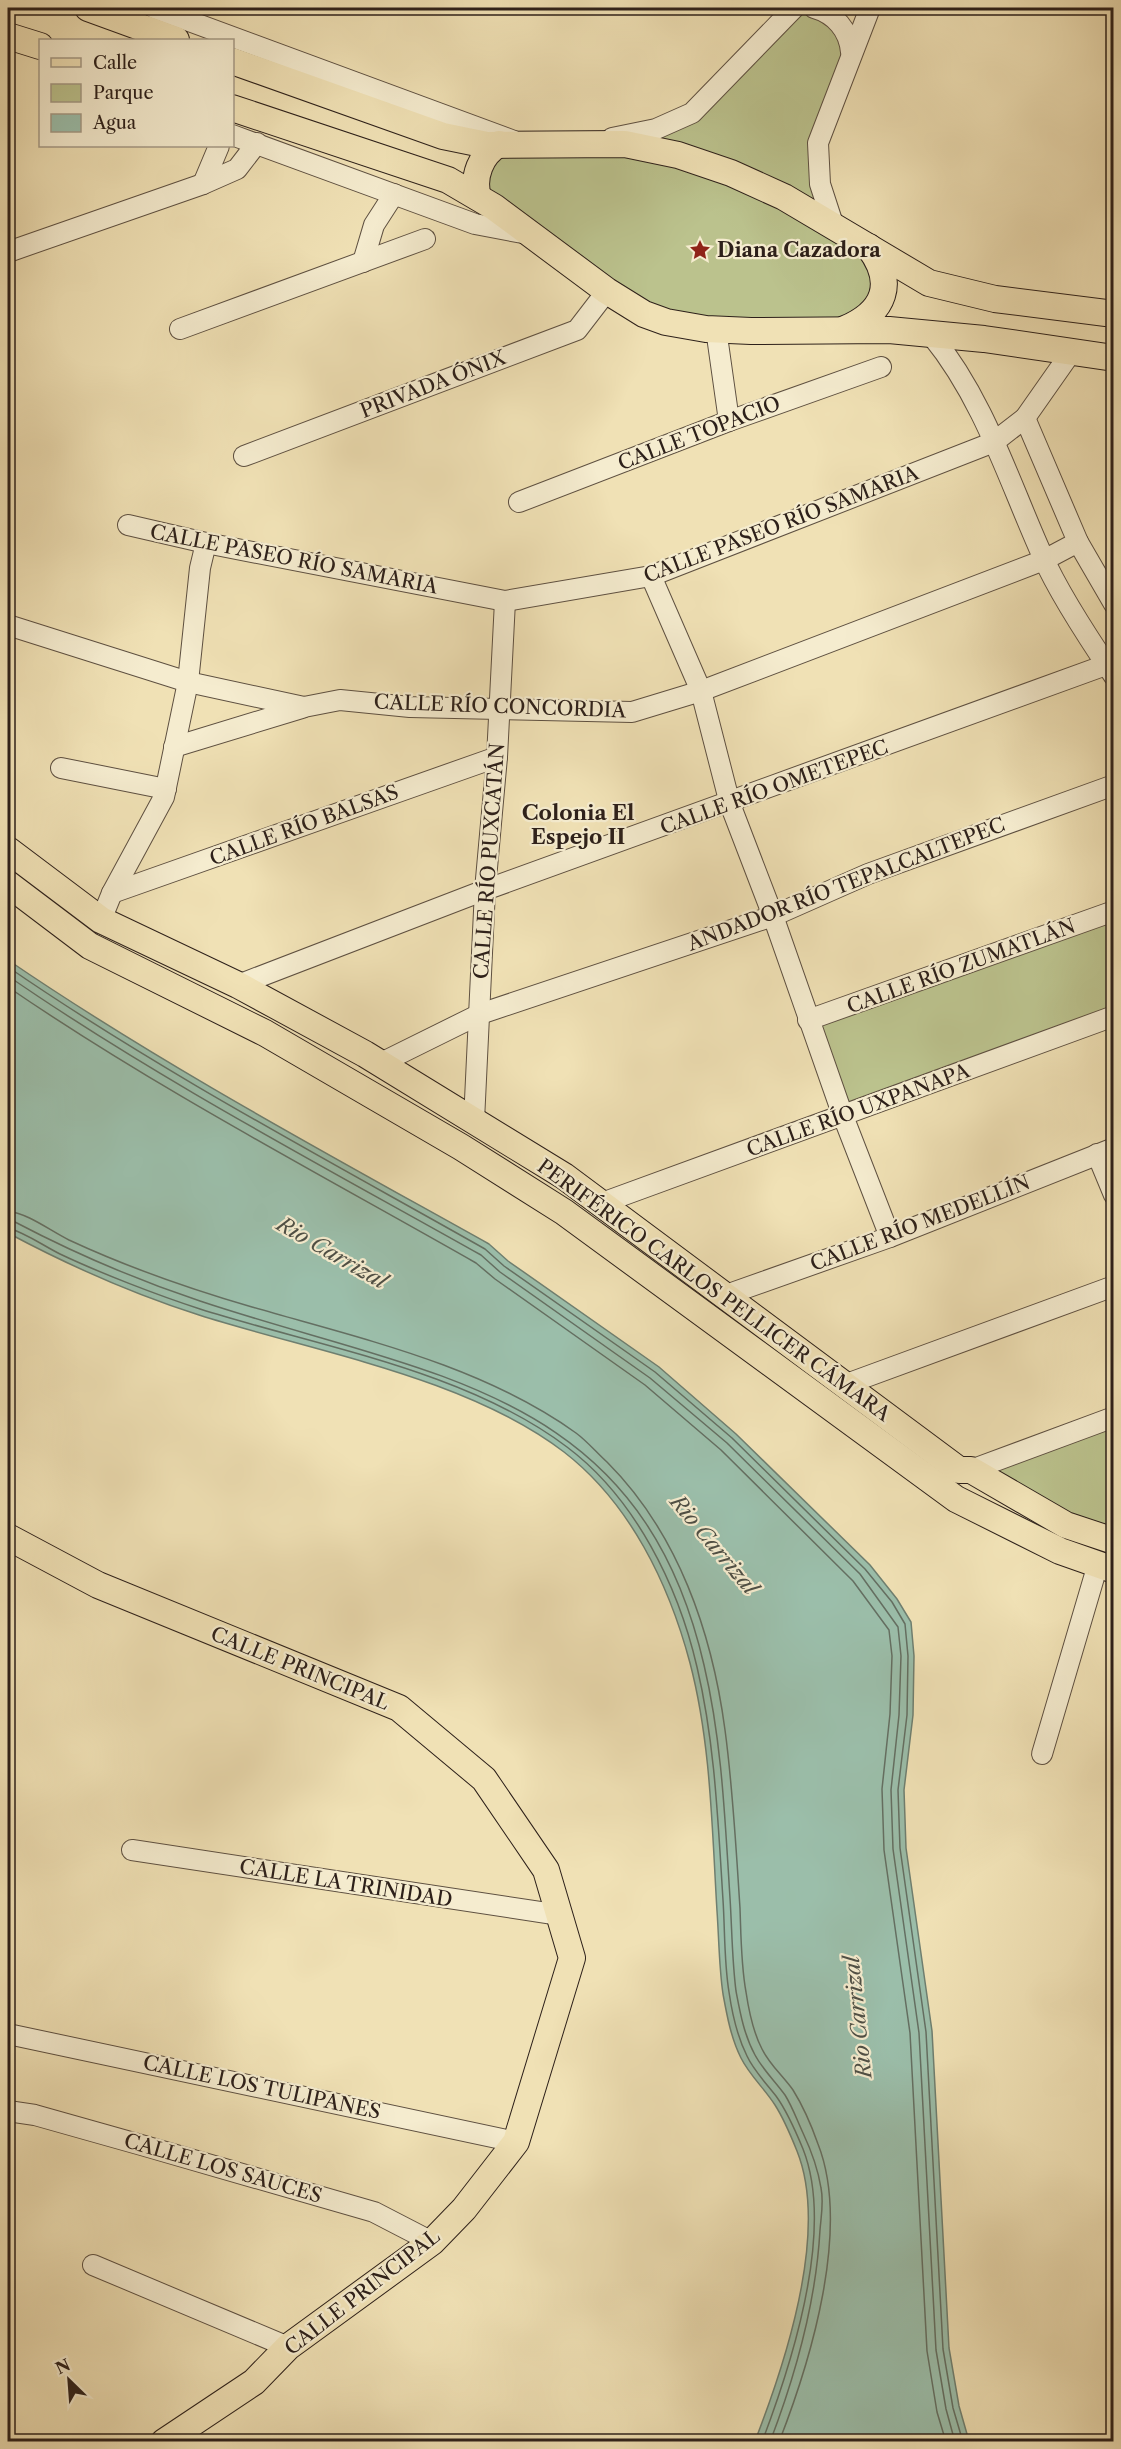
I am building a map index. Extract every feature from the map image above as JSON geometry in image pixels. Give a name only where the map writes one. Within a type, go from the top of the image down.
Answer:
[{"type":"main road","points":[[88,8],[173,39]]},
{"type":"main road","points":[[8,36],[39,46]]},
{"type":"main road","points":[[234,62],[444,136],[476,144],[626,144],[678,155],[731,173],[827,220],[915,277],[938,286],[1012,302],[1113,314]]},
{"type":"main road","points":[[234,109],[432,174],[478,197],[607,291],[654,318],[716,329],[889,330],[932,336],[984,339],[1113,358]]},
{"type":"main road","points":[[478,197],[476,186],[486,153],[511,144]]},
{"type":"main road","points":[[844,329],[868,316],[883,295],[883,274],[869,247]]},
{"type":"main road","name":"PERIFÉRICO CARLOS PELLICER CÁMARA","points":[[8,850],[101,920],[238,985],[379,1064],[564,1176],[726,1294],[958,1470],[971,1470],[1066,1525],[1113,1541]]},
{"type":"main road","name":"PERIFÉRICO CARLOS PELLICER CÁMARA","points":[[8,884],[90,946],[265,1033],[461,1147],[564,1212],[956,1499],[1060,1551],[1106,1567]]},
{"type":"main road","name":"CALLE PRINCIPAL","points":[[8,1537],[98,1585],[399,1708],[484,1779],[546,1870],[572,1958],[516,2142],[464,2209],[432,2242],[288,2347],[254,2382],[164,2442]]},
{"type":"street","points":[[154,8],[511,144]]},
{"type":"street","points":[[814,8],[827,12],[840,24],[849,40],[851,52]]},
{"type":"street","points":[[827,220],[820,184],[819,143],[851,52],[870,8]]},
{"type":"street","points":[[580,143],[650,131],[683,119],[795,10]]},
{"type":"street","points":[[234,136],[475,224],[530,234]]},
{"type":"street","points":[[8,252],[203,184],[237,169],[257,143]]},
{"type":"street","points":[[203,184],[219,147]]},
{"type":"street","points":[[363,262],[374,225],[394,194]]},
{"type":"street","points":[[180,328],[425,239]]},
{"type":"street","name":"PRIVADA ÓNIX","points":[[244,456],[577,330],[607,291]]},
{"type":"street","points":[[716,329],[729,421]]},
{"type":"street","points":[[932,336],[951,359],[975,401],[1044,560],[1111,668]]},
{"type":"street","name":"CALLE PASEO RÍO SAMARIA","points":[[128,525],[206,543],[505,601],[651,576],[994,442],[1025,418],[1072,351]]},
{"type":"street","name":"CALLE TOPACIO","points":[[519,502],[729,421],[881,367]]},
{"type":"street","points":[[1025,418],[1078,542],[1113,604]]},
{"type":"street","name":"CALLE RÍO CONCORDIA","points":[[12,626],[188,682],[304,707],[340,700],[410,706],[632,712],[701,691],[1044,560],[1078,542]]},
{"type":"street","points":[[101,920],[112,893],[165,797],[188,682],[200,568],[206,543]]},
{"type":"street","points":[[651,576],[701,691],[730,804],[773,916],[843,1116],[890,1237]]},
{"type":"street","name":"CALLE RÍO PUXCATÁN","points":[[474,1121],[485,891],[497,757],[505,601]]},
{"type":"street","name":"CALLE RÍO OMETEPEC","points":[[238,985],[485,891],[1111,668]]},
{"type":"street","points":[[174,747],[304,707]]},
{"type":"street","name":"CALLE RÍO BALSAS","points":[[112,893],[497,757]]},
{"type":"street","points":[[62,768],[166,789]]},
{"type":"street","name":"ANDADOR RÍO TEPALCALTEPEC","points":[[379,1064],[480,1014],[773,916],[868,874],[1113,784]]},
{"type":"street","name":"CALLE RÍO ZUMATLÁN","points":[[808,1020],[1113,911]]},
{"type":"street","name":"CALLE RÍO UXPANAPA","points":[[602,1203],[1113,1016]]},
{"type":"street","points":[[1105,1151],[1113,1195]]},
{"type":"street","name":"CALLE RÍO MEDELLÍN","points":[[726,1294],[890,1237],[1105,1151]]},
{"type":"street","points":[[844,1385],[1113,1286]]},
{"type":"street","points":[[971,1470],[1113,1417]]},
{"type":"street","points":[[1042,1754],[1106,1567]]},
{"type":"street","name":"CALLE LA TRINIDAD","points":[[132,1850],[560,1915]]},
{"type":"street","name":"CALLE LOS TULIPANES","points":[[8,2034],[516,2142]]},
{"type":"street","name":"CALLE LOS SAUCES","points":[[8,2110],[123,2140],[374,2212],[432,2242]]},
{"type":"street","points":[[93,2265],[288,2347]]},
{"type":"green space","points":[[801,8],[814,8],[849,40],[821,131],[823,197],[878,262],[862,320],[685,326],[494,207],[478,174],[486,153],[580,143],[675,122]]},
{"type":"green space","points":[[1113,910],[1113,1016],[843,1116],[808,1020]]},
{"type":"green space","points":[[1113,1417],[1113,1541],[971,1470]]},
{"type":"water","name":"Rio Carrizal","points":[[8,960],[66,999],[185,1072],[489,1244],[508,1261],[659,1367],[736,1434],[870,1565],[897,1599],[911,1622],[914,1656],[913,1715],[904,1790],[906,1848],[932,2031],[949,2348],[959,2406],[969,2441],[755,2441],[779,2374],[799,2297],[806,2258],[808,2219],[806,2183],[797,2151],[784,2122],[771,2099],[745,2065],[730,2027],[721,1974],[710,1786],[697,1693],[671,1604],[644,1547],[627,1520],[588,1472],[564,1452],[525,1426],[482,1404],[388,1369],[174,1307],[101,1278],[8,1233]]},
{"type":"place","name":"Diana Cazadora","points":[[700,250]]},
{"type":"district","name":"Colonia El Espejo II","points":[[578,825]]}]
